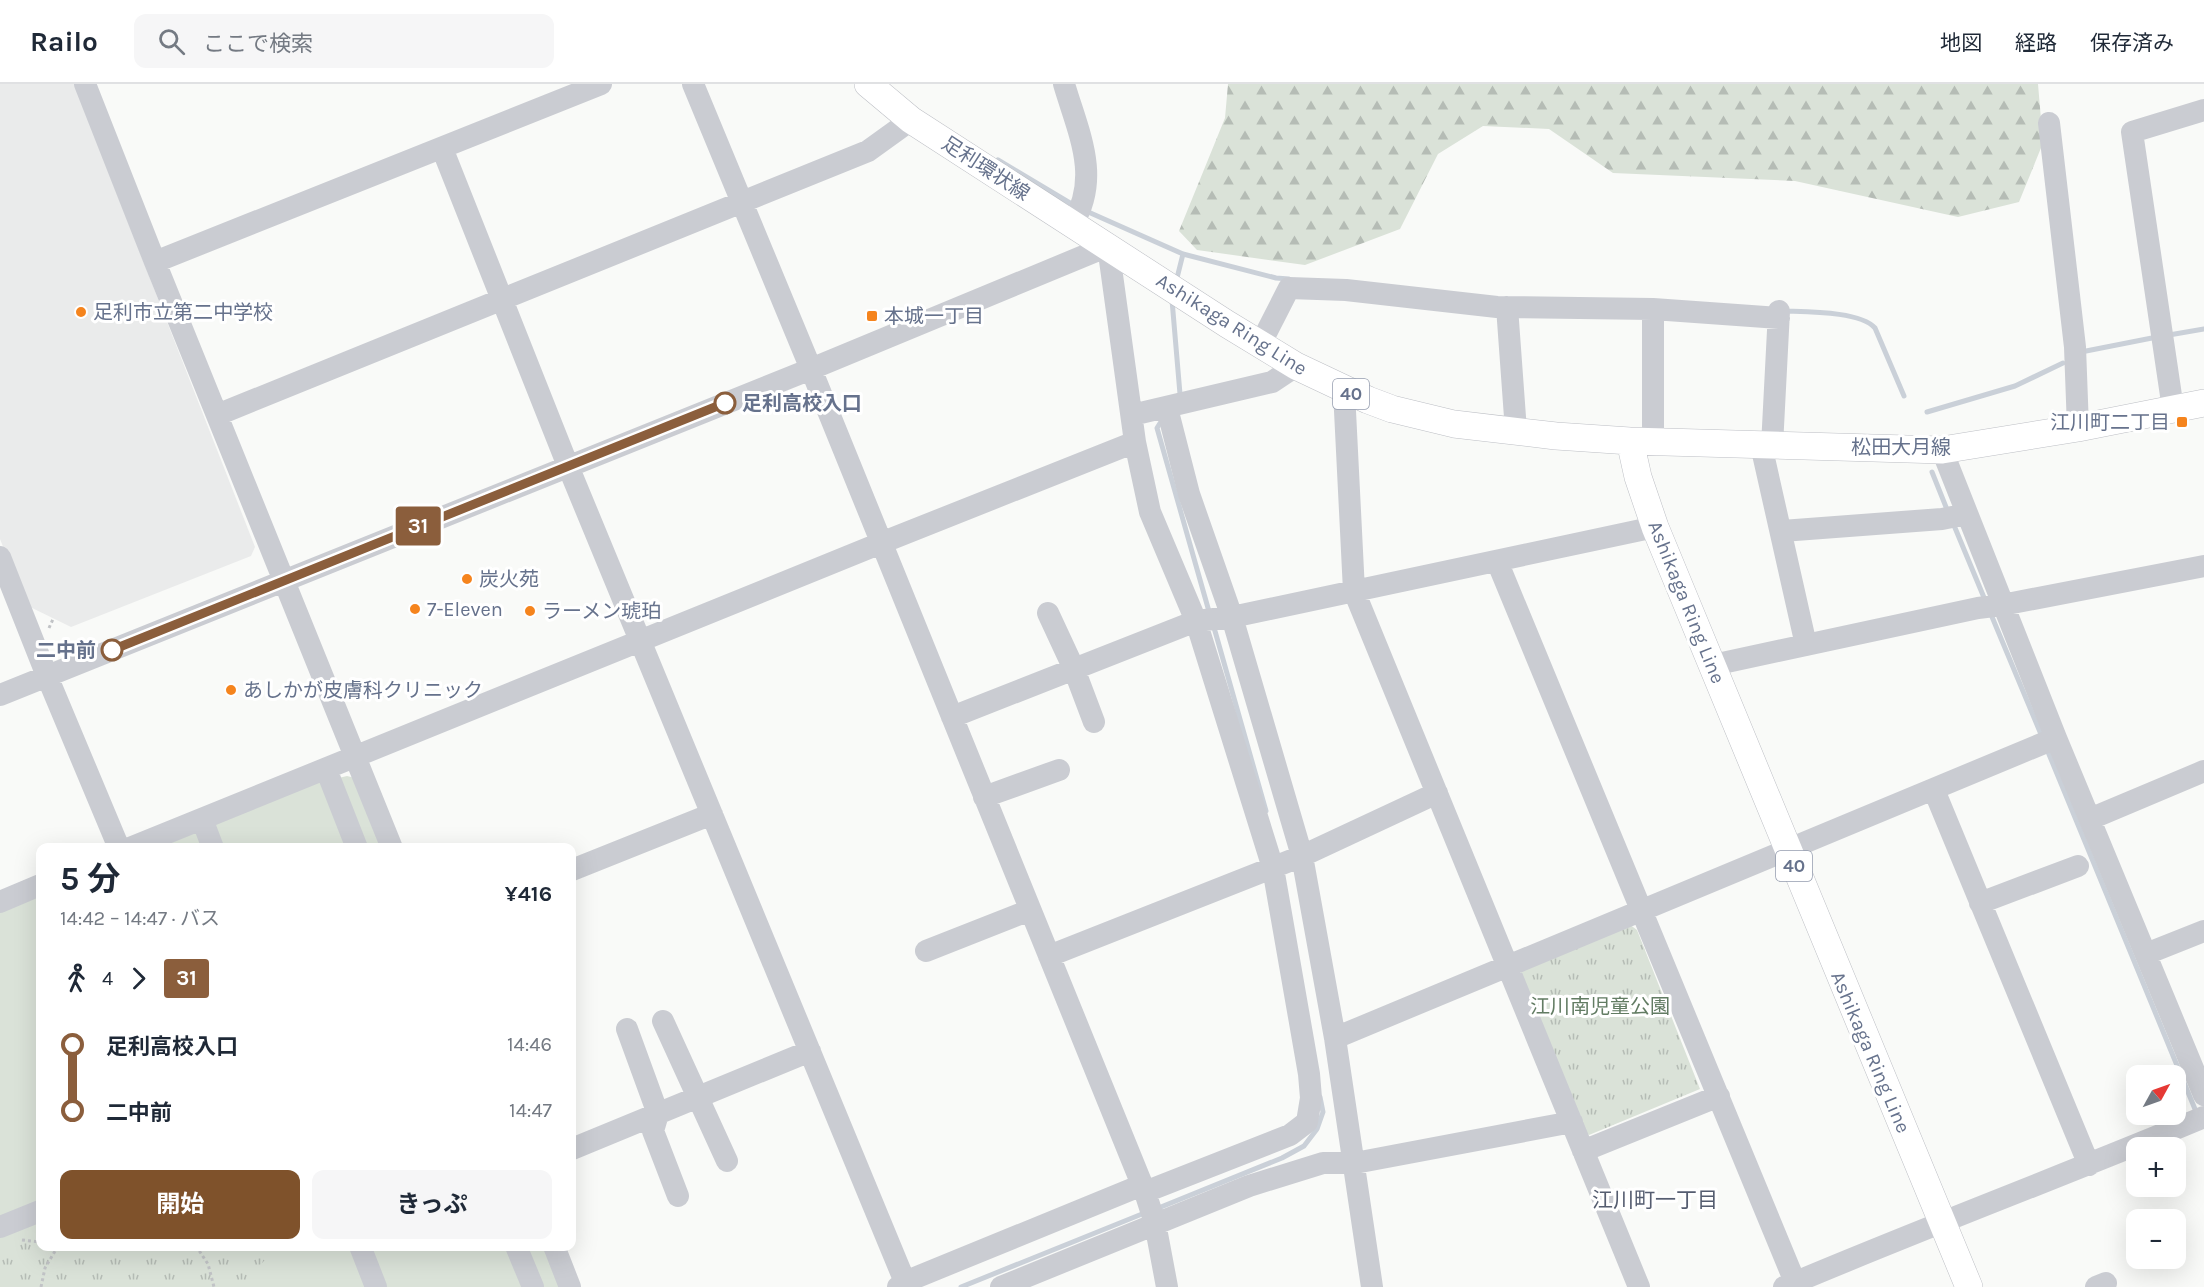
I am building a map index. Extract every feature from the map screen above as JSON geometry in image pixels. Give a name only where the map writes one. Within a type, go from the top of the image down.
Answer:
[{"type":"main road","name":"足利環状線","points":[[868,84],[911,120],[1078,213],[1108,246]]},
{"type":"main road","name":"Ashikaga Ring Line","points":[[1108,246],[1296,366],[1344,391],[1392,409],[1444,422],[1641,442],[1638,477],[1656,527],[1969,1287]]},
{"type":"main road","name":"松田大月線","points":[[1641,442],[1941,450],[2078,428],[2204,403]]},
{"type":"street","points":[[85,84],[390,843]]},
{"type":"street","points":[[155,262],[601,84]]},
{"type":"street","points":[[693,84],[1143,1189],[1155,1223],[1167,1287]]},
{"type":"street","points":[[1064,84],[1086,164],[1087,181],[1078,213]]},
{"type":"street","points":[[2173,409],[2132,132],[2204,110]]},
{"type":"street","points":[[217,415],[868,151],[911,120]]},
{"type":"street","points":[[2049,123],[2075,347],[2078,428]]},
{"type":"street","points":[[0,695],[284,580],[568,466],[811,369],[1108,246],[1135,442],[1150,512],[1196,621],[1273,868],[1309,1074],[1311,1098],[1307,1122],[1290,1134],[901,1284],[810,1051],[568,466],[442,148]]},
{"type":"street","points":[[1260,345],[1288,288],[1346,290],[1507,307],[1779,314],[1767,446],[1806,645]]},
{"type":"street","points":[[1507,307],[1516,431]]},
{"type":"street","points":[[1641,442],[1653,309]]},
{"type":"street","points":[[1132,415],[1272,382],[1296,366]]},
{"type":"street","points":[[1344,391],[1354,591],[1639,1287]]},
{"type":"street","points":[[1167,408],[1189,494],[1232,617],[1302,856],[1335,1038],[1372,1287]]},
{"type":"street","points":[[142,843],[1135,442]]},
{"type":"street","points":[[1941,450],[1955,517],[2048,742],[2090,819],[2204,1095]]},
{"type":"street","points":[[1782,531],[1955,517]]},
{"type":"street","points":[[952,717],[1196,621],[1232,617],[1656,527]]},
{"type":"street","points":[[0,557],[117,843]]},
{"type":"street","points":[[1497,561],[1719,1096],[1792,1285],[2198,1119]]},
{"type":"street","points":[[1713,665],[1992,606],[2204,566]]},
{"type":"street","points":[[1048,613],[1074,669],[1094,722]]},
{"type":"street","points":[[1335,1038],[2048,742]]},
{"type":"street","points":[[326,769],[355,843]]},
{"type":"street","points":[[984,797],[1059,770]]},
{"type":"street","points":[[2090,819],[2204,771]]},
{"type":"street","points":[[1934,790],[2090,1165]]},
{"type":"street","points":[[1049,956],[1302,856],[1437,793]]},
{"type":"street","points":[[576,868],[712,814]]},
{"type":"street","points":[[202,819],[211,843]]},
{"type":"street","points":[[1980,903],[2078,866]]},
{"type":"street","points":[[0,902],[36,887]]},
{"type":"street","points":[[926,951],[1030,910]]},
{"type":"street","points":[[2146,954],[2204,931]]},
{"type":"street","points":[[663,1021],[728,1161]]},
{"type":"street","points":[[627,1029],[658,1114],[653,1131],[678,1196]]},
{"type":"street","points":[[576,1147],[810,1051]]},
{"type":"street","points":[[1583,1151],[1719,1096]]},
{"type":"street","points":[[1001,1287],[1249,1186],[1323,1163],[1354,1163],[1572,1122]]},
{"type":"street","points":[[0,1227],[36,1213]]},
{"type":"street","points":[[362,1251],[376,1287]]},
{"type":"street","points":[[518,1251],[533,1287]]},
{"type":"street","points":[[556,1251],[570,1287]]},
{"type":"path","points":[[41,1287],[45,1268],[55,1251]]},
{"type":"path","points":[[199,1251],[208,1264],[214,1287]]},
{"type":"shaded area","name":"足利市立第二中学校","points":[[0,84],[74,84],[255,547],[251,556],[71,627],[26,605],[0,539]]},
{"type":"green space","points":[[1228,84],[2038,84],[2043,143],[2019,202],[1958,217],[1795,181],[1613,173],[1549,129],[1483,126],[1438,154],[1400,229],[1305,265],[1197,250],[1179,231],[1225,118]]},
{"type":"green space","points":[[347,776],[355,778],[381,843],[170,843],[313,784]]},
{"type":"green space","points":[[36,898],[36,1251],[547,1251],[562,1287],[0,1287],[0,912]]},
{"type":"green space","name":"江川南児童公園","points":[[1629,924],[1637,930],[1700,1089],[1589,1135],[1583,1131],[1519,976],[1524,967]]},
{"type":"green space","points":[[36,1229],[36,1251],[273,1251],[251,1275],[244,1287],[0,1287],[0,1244]]},
{"type":"waterway","points":[[998,160],[1075,206]]},
{"type":"waterway","points":[[1086,211],[1183,254],[1276,278],[1289,279]]},
{"type":"waterway","points":[[1176,282],[1183,254]]},
{"type":"waterway","points":[[1172,300],[1180,394],[1177,397]]},
{"type":"waterway","points":[[1783,311],[1845,315],[1868,322],[1875,328],[1904,396]]},
{"type":"waterway","points":[[2169,335],[2204,329]]},
{"type":"waterway","points":[[2081,352],[2152,338]]},
{"type":"waterway","points":[[1927,412],[2015,386],[2063,363]]},
{"type":"waterway","points":[[1162,420],[1157,428],[1210,615]]},
{"type":"waterway","points":[[1932,472],[1948,512]]},
{"type":"waterway","points":[[1953,523],[1985,600]]},
{"type":"waterway","points":[[1990,612],[2043,739]]},
{"type":"waterway","points":[[1213,624],[1266,811]]},
{"type":"waterway","points":[[2046,747],[2197,1114]]},
{"type":"waterway","points":[[1156,1209],[1282,1158],[1304,1146],[1317,1129],[1323,1112],[1320,1097]]},
{"type":"waterway","points":[[961,1287],[1147,1212]]},
{"type":"bus line","name":"31","points":[[112,650],[725,403]]},
{"type":"place","name":"足利市立第二中学校","points":[[81,312]]},
{"type":"place","name":"本城一丁目","points":[[872,316]]},
{"type":"place","name":"足利高校入口","points":[[725,403]]},
{"type":"place","name":"江川町二丁目","points":[[2182,422]]},
{"type":"place","name":"炭火苑","points":[[467,579]]},
{"type":"place","name":"7-Eleven","points":[[415,609]]},
{"type":"place","name":"ラーメン琥珀","points":[[530,611]]},
{"type":"place","name":"二中前","points":[[112,650]]},
{"type":"place","name":"あしかが皮膚科クリニック","points":[[231,690]]},
{"type":"district","name":"江川町一丁目","points":[[1655,1200]]}]
